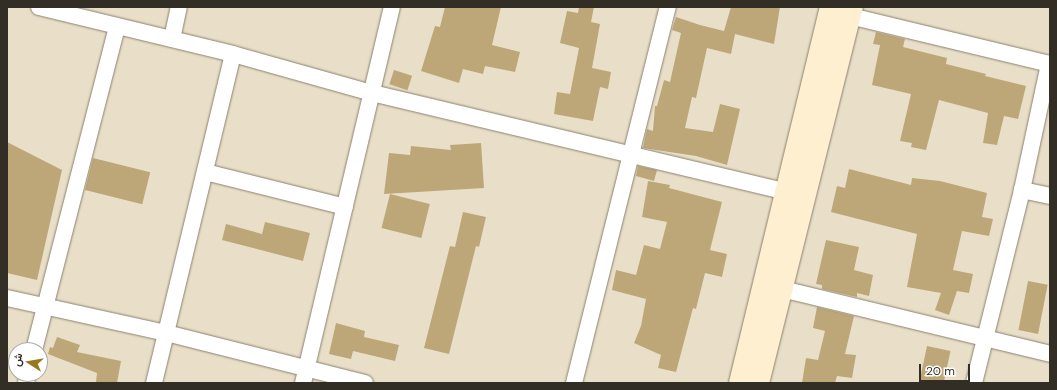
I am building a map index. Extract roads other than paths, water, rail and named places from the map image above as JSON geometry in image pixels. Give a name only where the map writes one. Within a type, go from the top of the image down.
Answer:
[{"type":"main road","points":[[740,383],[796,194],[844,10]]},
{"type":"main road","points":[[758,383],[782,289],[796,194]]},
{"type":"street","points":[[39,7],[73,11],[117,26],[233,54],[372,93],[796,194]]},
{"type":"street","points":[[172,39],[179,7]]},
{"type":"street","points":[[305,376],[392,7]]},
{"type":"street","points":[[574,383],[631,154],[663,8]]},
{"type":"street","points":[[844,10],[1050,64],[1022,190],[974,383]]},
{"type":"street","points":[[36,342],[117,26]]},
{"type":"street","points":[[154,383],[233,54]]},
{"type":"street","points":[[205,172],[345,208]]},
{"type":"street","points":[[1022,190],[1050,196]]},
{"type":"street","points":[[782,289],[1050,354]]},
{"type":"street","points":[[7,298],[166,333],[305,376],[365,383]]}]
